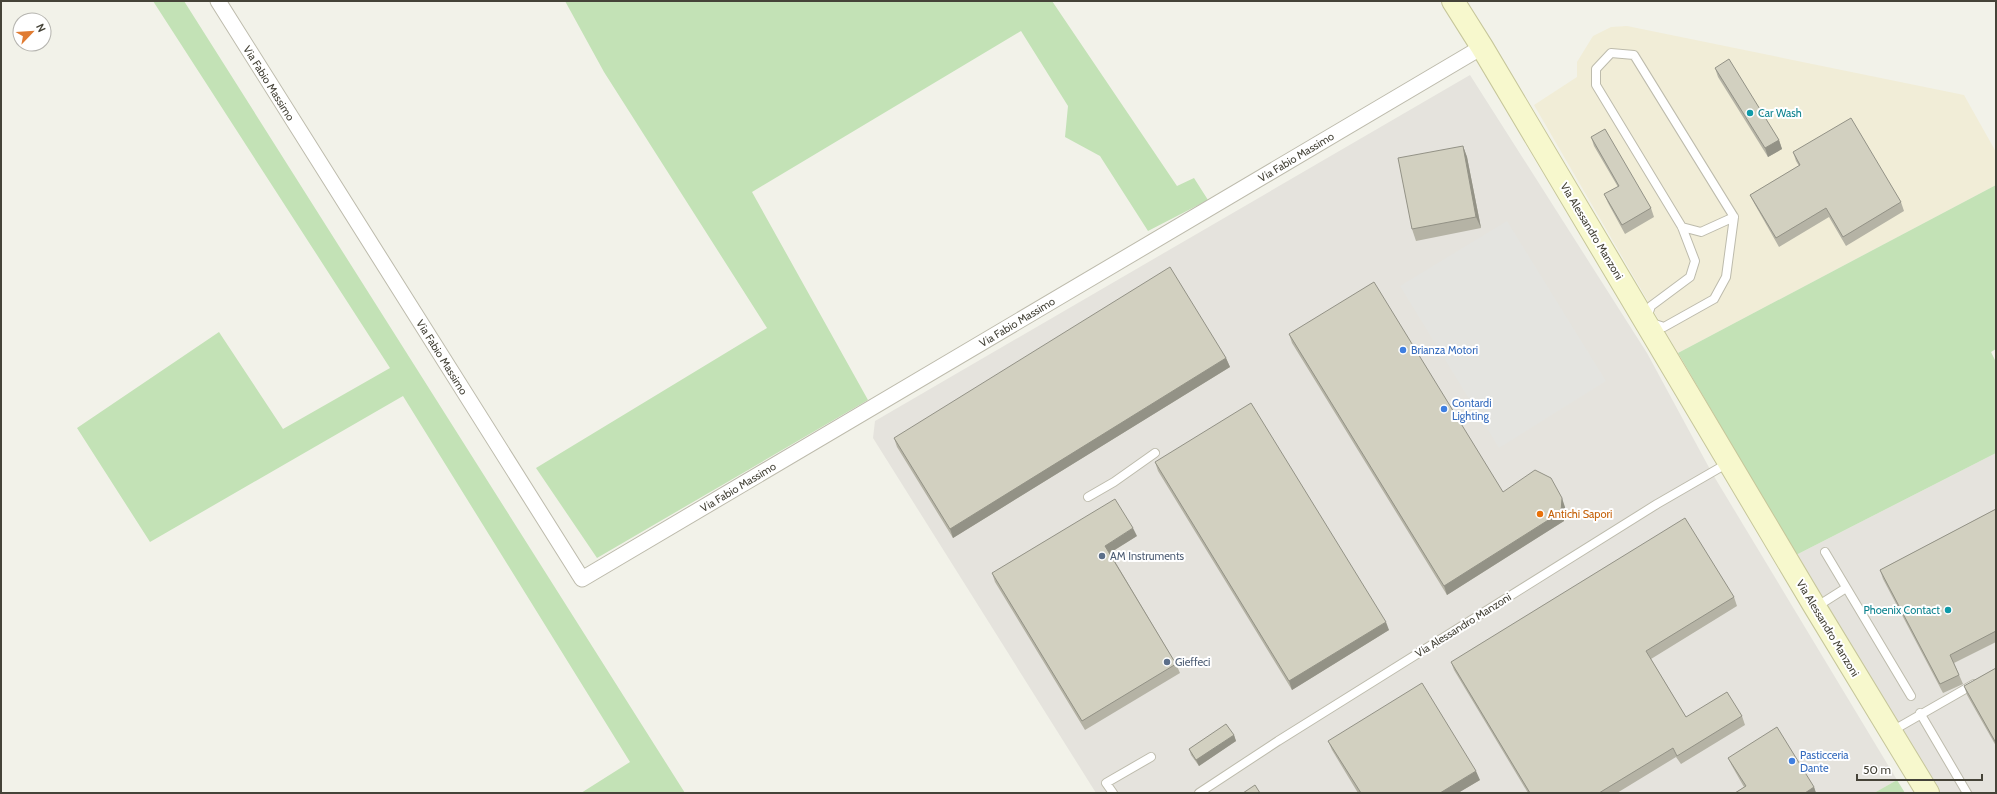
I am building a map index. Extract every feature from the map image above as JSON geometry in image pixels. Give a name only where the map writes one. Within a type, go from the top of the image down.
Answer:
[{"type":"main road","points":[[1435,1],[1477,38]]},
{"type":"main road","name":"Via Alessandro Manzoni","points":[[1453,1],[1477,38],[1646,321],[1815,608],[1928,793]]},
{"type":"street","name":"Via Fabio Massimo","points":[[218,1],[582,579],[1477,38]]},
{"type":"lane","points":[[1611,53],[1634,55],[1734,217],[1726,277],[1714,299],[1664,328],[1646,321],[1651,306],[1690,278],[1695,261],[1682,227],[1596,85],[1596,69],[1611,53]]},
{"type":"lane","points":[[1682,227],[1701,232],[1734,217]]},
{"type":"lane","points":[[1088,497],[1114,482],[1155,453]]},
{"type":"lane","name":"Via Alessandro Manzoni","points":[[1199,793],[1285,736],[1650,508],[1730,462]]},
{"type":"lane","points":[[1825,552],[1910,696]]},
{"type":"lane","points":[[1815,608],[1846,588]]},
{"type":"lane","points":[[1891,731],[1982,679]]},
{"type":"lane","points":[[1920,714],[1967,793]]},
{"type":"lane","points":[[1112,793],[1106,783],[1151,757]]},
{"type":"shaded area","points":[[1627,26],[1964,95],[1996,152],[1996,185],[1678,353],[1534,105],[1577,77],[1577,62],[1593,36],[1611,27]]},
{"type":"shaded area","points":[[1470,75],[1647,353],[1712,473],[1897,780],[1874,793],[1096,793],[873,438],[875,421]]},
{"type":"shaded area","points":[[1507,221],[1606,381],[1499,448],[1400,286]]},
{"type":"shaded area","points":[[1996,453],[1996,793],[1935,793],[1796,555]]},
{"type":"green space","points":[[153,1],[184,1],[685,793],[581,793],[630,762],[403,396],[150,542],[77,428],[219,332],[283,429],[390,368]]},
{"type":"green space","points":[[565,1],[1052,1],[1177,186],[1194,178],[1208,200],[1148,231],[1100,156],[1065,137],[1068,106],[1021,31],[752,192],[868,400],[597,558],[536,468],[767,328],[604,72]]},
{"type":"green space","points":[[1996,185],[1996,349],[1991,352],[1996,362],[1996,453],[1796,555],[1678,353]]},
{"type":"green space","points":[[1897,780],[1905,793],[1874,793]]},
{"type":"building","name":"Car Wash","points":[[1729,59],[1779,140],[1765,148],[1715,68]]},
{"type":"building","points":[[1851,118],[1901,202],[1843,237],[1826,208],[1776,238],[1750,195],[1800,165],[1793,152]]},
{"type":"building","points":[[1605,129],[1651,208],[1622,225],[1604,194],[1619,186],[1591,137]]},
{"type":"building","points":[[1463,146],[1476,217],[1412,229],[1398,158]]},
{"type":"building","points":[[1170,267],[1226,358],[950,529],[894,438]]},
{"type":"building","points":[[1374,282],[1503,492],[1535,470],[1551,478],[1562,498],[1561,512],[1444,586],[1289,334]]},
{"type":"building","points":[[1251,403],[1386,622],[1289,681],[1155,462]]},
{"type":"building","points":[[1115,499],[1133,528],[1105,546],[1176,664],[1082,721],[992,573]]},
{"type":"building","name":"Phoenix Contact","points":[[1996,509],[1996,631],[1950,655],[1959,675],[1940,684],[1880,570]]},
{"type":"building","points":[[1685,518],[1734,597],[1646,651],[1686,717],[1727,692],[1742,716],[1677,756],[1673,748],[1599,793],[1530,793],[1451,662]]},
{"type":"building","points":[[1996,668],[1996,743],[1964,686]]},
{"type":"building","points":[[1422,683],[1476,771],[1440,793],[1361,793],[1328,741]]},
{"type":"building","points":[[1226,724],[1234,735],[1196,760],[1189,749]]},
{"type":"building","points":[[1777,727],[1814,787],[1805,793],[1735,793],[1746,786],[1728,758]]},
{"type":"building","points":[[1255,785],[1260,793],[1243,793]]},
{"type":"place","name":"Car Wash","points":[[1750,113]]},
{"type":"place","name":"Brianza Motori","points":[[1403,350]]},
{"type":"place","name":"Contardi Lighting","points":[[1444,409]]},
{"type":"place","name":"Antichi Sapori","points":[[1540,514]]},
{"type":"place","name":"AM Instruments","points":[[1102,556]]},
{"type":"place","name":"Phoenix Contact","points":[[1948,610]]},
{"type":"place","name":"Gieffeci","points":[[1167,662]]},
{"type":"place","name":"Pasticceria Dante","points":[[1792,761]]}]
